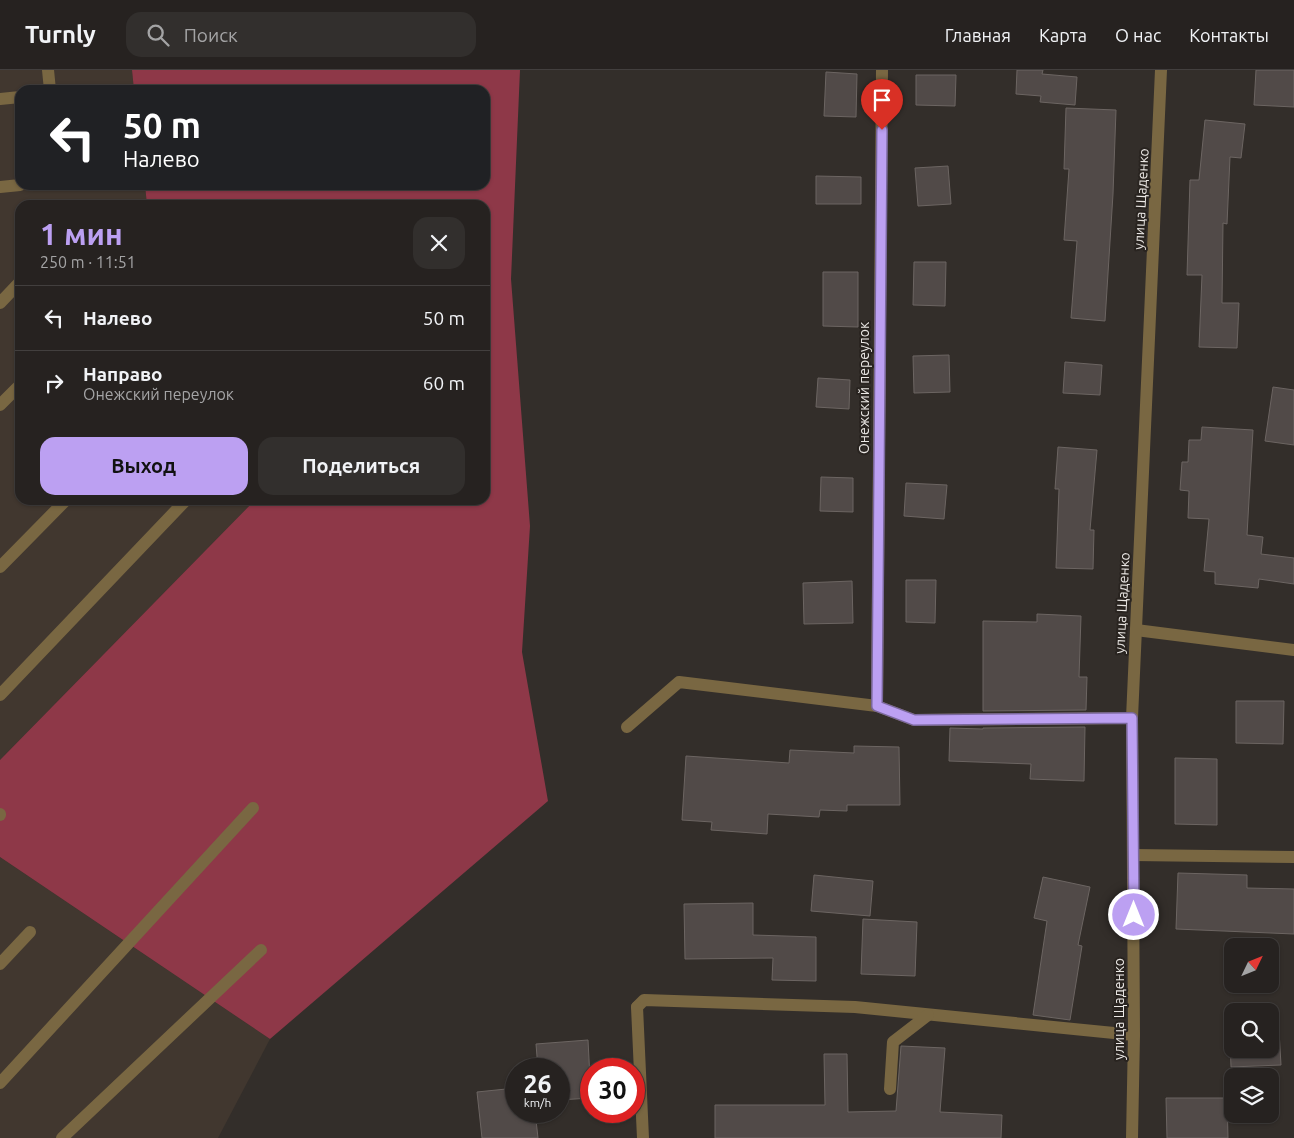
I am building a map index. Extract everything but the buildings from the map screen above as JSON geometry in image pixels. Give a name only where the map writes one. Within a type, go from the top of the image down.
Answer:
[{"type":"street","points":[[48,70],[50,85]]},
{"type":"street","name":"Онежский переулок","points":[[877,706],[882,70]]},
{"type":"street","name":"улица Щаденко","points":[[1132,1138],[1134,1034],[1132,718],[1161,70]]},
{"type":"street","points":[[0,99],[15,98]]},
{"type":"street","points":[[0,187],[15,186]]},
{"type":"street","points":[[0,303],[15,287]]},
{"type":"street","points":[[0,405],[15,389]]},
{"type":"street","points":[[0,567],[61,505]]},
{"type":"street","points":[[0,695],[181,505]]},
{"type":"street","points":[[1136,630],[1294,650]]},
{"type":"street","points":[[627,727],[679,682],[877,706],[914,720],[1132,718]]},
{"type":"street","points":[[0,1083],[254,808]]},
{"type":"street","points":[[1133,855],[1294,857]]},
{"type":"street","points":[[0,964],[30,932]]},
{"type":"street","points":[[62,1138],[261,950]]},
{"type":"street","points":[[643,1138],[637,1007],[644,1000],[856,1007],[1134,1034]]},
{"type":"street","points":[[890,1089],[893,1042],[928,1014]]},
{"type":"shaded area","points":[[0,70],[132,70],[134,85],[15,85],[15,190],[146,190],[146,200],[15,200],[15,505],[250,505],[0,760]]},
{"type":"shaded area","points":[[132,70],[520,70],[511,279],[530,526],[522,652],[548,801],[270,1039],[0,857],[0,760],[250,505],[490,505],[490,200],[146,200],[146,190],[490,190],[490,85],[134,85]]},
{"type":"shaded area","points":[[0,857],[270,1039],[218,1138],[0,1138]]},
{"type":"route","points":[[882,130],[877,706],[914,720],[1132,718],[1134,915]]}]
